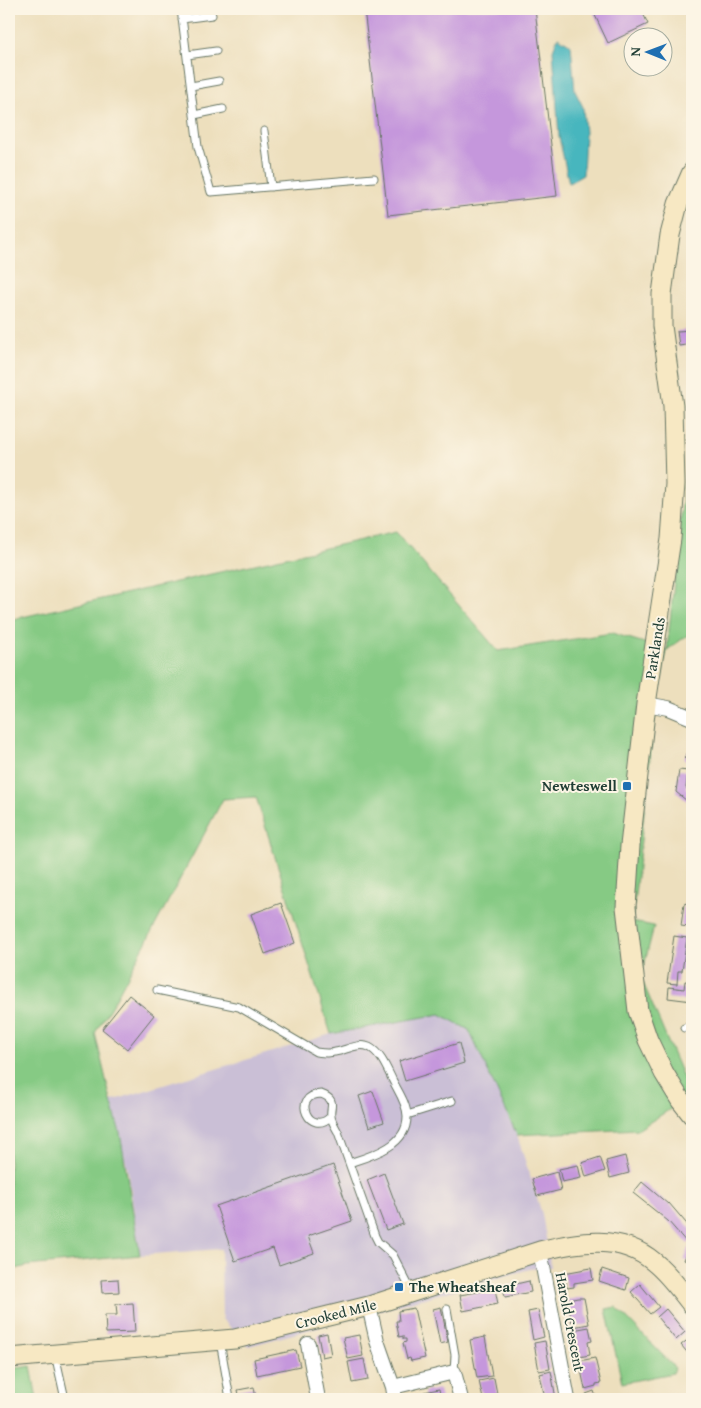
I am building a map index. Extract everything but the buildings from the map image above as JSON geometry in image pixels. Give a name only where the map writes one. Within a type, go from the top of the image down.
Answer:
[{"type":"street","name":"Parklands","points":[[692,172],[678,204],[670,235],[662,294],[662,326],[673,406],[675,484],[671,539],[646,704],[629,855],[626,907],[638,1011],[648,1040],[664,1073],[681,1101],[692,1114]]},
{"type":"street","points":[[646,704],[668,708],[692,718]]},
{"type":"street","name":"Crooked Mile","points":[[9,1358],[235,1340],[369,1306],[540,1251],[563,1245],[595,1242],[611,1242],[628,1247],[652,1261],[665,1272],[692,1305]]},
{"type":"street","name":"Harold Crescent","points":[[540,1251],[568,1399]]},
{"type":"street","points":[[369,1306],[377,1341],[394,1393],[454,1372],[461,1399]]},
{"type":"street","points":[[308,1344],[317,1394]]},
{"type":"lane","points":[[181,9],[198,147],[211,192],[374,178]]},
{"type":"lane","points":[[182,19],[212,15]]},
{"type":"lane","points":[[187,55],[216,51]]},
{"type":"lane","points":[[191,86],[219,81]]},
{"type":"lane","points":[[194,115],[223,109]]},
{"type":"lane","points":[[264,131],[271,187]]},
{"type":"lane","points":[[157,990],[239,1007],[316,1052],[325,1054],[362,1045],[369,1047],[380,1057],[402,1098],[407,1115],[405,1128],[394,1144],[370,1156],[349,1163]]},
{"type":"lane","points":[[684,1028],[692,1026]]},
{"type":"lane","points":[[330,1116],[328,1119],[320,1122],[311,1120],[305,1108],[308,1099],[316,1094],[325,1096],[332,1103],[333,1107],[330,1116],[375,1236],[378,1242],[393,1255],[412,1293]]},
{"type":"lane","points":[[407,1115],[452,1101]]},
{"type":"lane","points":[[447,1309],[455,1355],[454,1372]]},
{"type":"lane","points":[[220,1341],[230,1399]]},
{"type":"lane","points":[[55,1354],[65,1399]]},
{"type":"shaded area","points":[[440,1014],[469,1027],[517,1135],[542,1214],[551,1267],[530,1269],[249,1346],[222,1319],[221,1249],[140,1255],[128,1171],[111,1101],[331,1034]]},
{"type":"green space","points":[[687,457],[692,458],[692,632],[667,650]]},
{"type":"green space","points":[[396,532],[498,651],[612,633],[667,650],[655,711],[632,922],[654,926],[641,978],[691,1096],[639,1129],[517,1135],[469,1030],[440,1014],[331,1034],[256,797],[223,799],[115,1000],[95,1033],[120,1133],[140,1255],[27,1266],[9,1271],[9,620]]},
{"type":"green space","points":[[616,1307],[675,1368],[673,1373],[622,1383],[606,1309]]},
{"type":"green space","points":[[31,1366],[37,1399],[9,1399],[9,1369]]},
{"type":"water","points":[[558,37],[571,45],[575,91],[583,107],[585,133],[583,175],[569,183],[559,137],[553,50]]},
{"type":"place","name":"Newteswell","points":[[627,786]]},
{"type":"place","name":"The Wheatsheaf","points":[[399,1287]]}]
